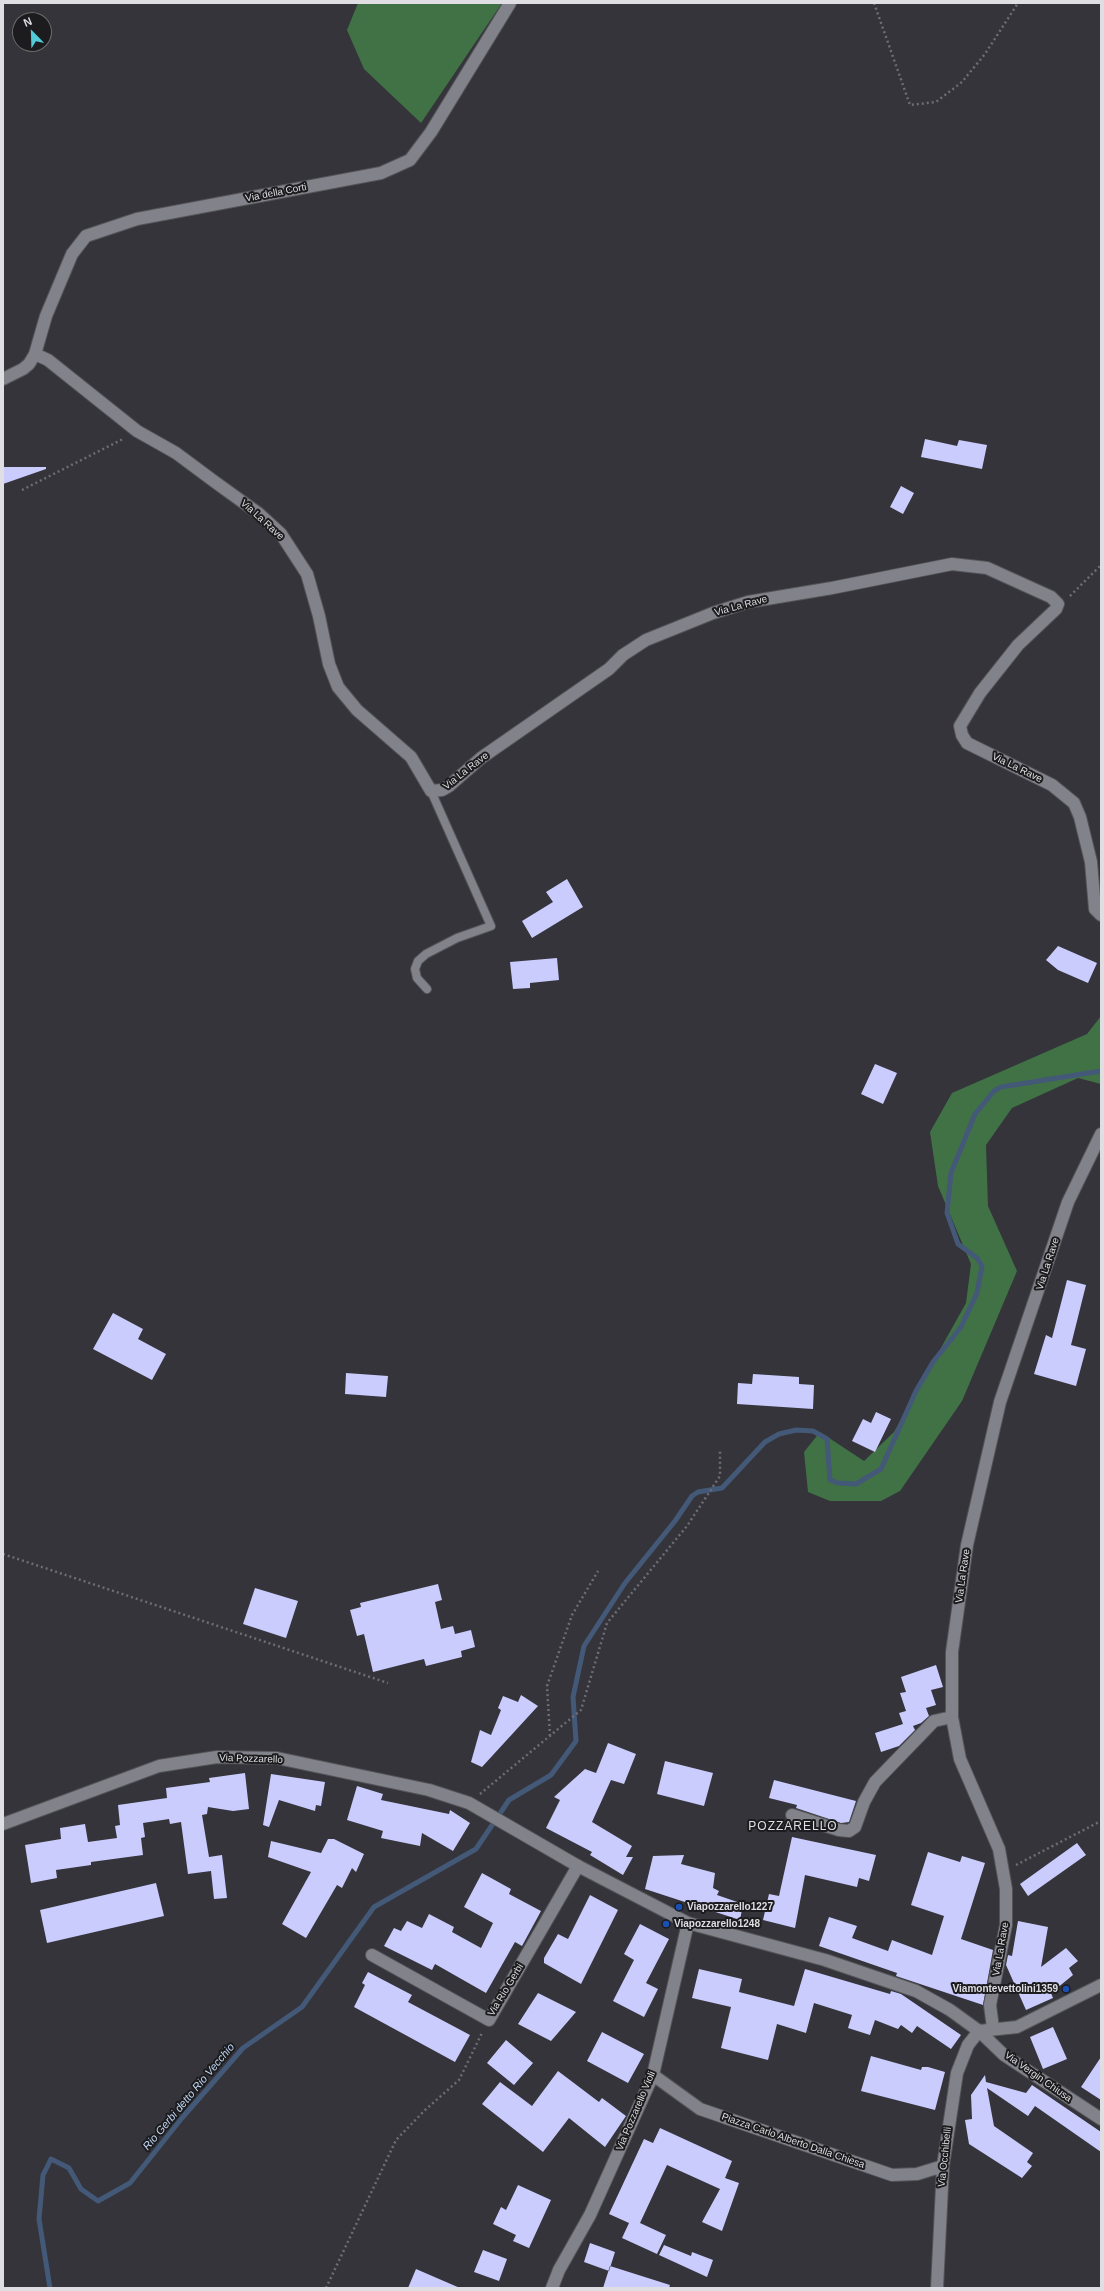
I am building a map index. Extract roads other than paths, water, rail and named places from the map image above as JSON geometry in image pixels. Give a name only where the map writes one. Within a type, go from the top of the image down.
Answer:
[{"type":"street","name":"Via della Corti","points":[[35,354],[46,316],[72,254],[82,240],[92,233],[137,219],[381,173],[410,160],[431,132],[510,3]]},
{"type":"street","points":[[3,379],[23,370],[35,354]]},
{"type":"street","name":"Via La Rave","points":[[35,354],[48,360],[137,432],[176,453],[258,513],[281,534],[307,574],[319,616],[329,664],[338,687],[357,710],[411,757],[431,791],[442,790],[449,786],[481,758],[609,669],[622,655],[646,640],[713,613],[748,602],[832,588],[952,564],[965,564],[987,568],[1051,597],[1058,604],[1051,614],[1018,645],[980,693],[960,726],[962,735],[967,743],[1052,785],[1074,803],[1080,817],[1091,862],[1095,909],[1101,915]]},
{"type":"street","name":"Via La Rave","points":[[993,2028],[990,2005],[1006,1925],[1006,1889],[999,1849],[960,1759],[952,1717],[952,1652],[967,1545],[1000,1402],[1068,1202],[1101,1134]]},
{"type":"street","points":[[792,1815],[839,1830],[849,1831],[855,1827],[864,1802],[875,1782],[934,1721],[952,1717]]},
{"type":"street","name":"Via Pozzarello","points":[[3,1824],[159,1766],[217,1757],[277,1758],[429,1790],[474,1806],[578,1866],[688,1923]]},
{"type":"street","name":"Via Rio Gerbi","points":[[372,1955],[489,2020],[578,1866]]},
{"type":"street","name":"Via Vergin Chiusa","points":[[688,1923],[825,1960],[916,1991],[950,2010],[979,2031],[1004,2055],[1101,2119]]},
{"type":"street","name":"Via Pozzarello Violi","points":[[552,2288],[560,2270],[590,2215],[653,2075],[688,1923]]},
{"type":"street","points":[[979,2031],[993,2028],[1017,2027],[1101,1986]]},
{"type":"street","name":"Via Occhibelli","points":[[937,2288],[943,2166],[957,2073],[968,2045],[979,2031]]},
{"type":"street","name":"Piazza Carlo Alberto Dalla Chiesa","points":[[653,2075],[700,2109],[892,2175],[917,2174],[943,2166]]},
{"type":"lane","points":[[427,989],[417,978],[415,969],[422,958],[434,948],[491,926],[431,791]]},
{"type":"waterway","name":"Rio Gerbi detto Rio Vecchio","points":[[50,2288],[39,2219],[43,2175],[51,2159],[69,2168],[81,2189],[98,2201],[130,2183],[182,2118],[243,2048],[302,2007],[374,1907],[476,1849],[509,1800],[551,1775],[576,1741],[573,1697],[584,1646],[625,1583],[675,1521],[692,1496],[698,1492],[722,1488],[765,1442],[779,1434],[796,1430],[813,1431],[827,1439],[830,1480],[838,1483],[856,1484],[881,1469],[916,1391],[933,1362],[961,1327],[977,1293],[982,1266],[977,1258],[958,1244],[947,1213],[951,1173],[975,1114],[994,1091],[1001,1087],[1101,1071]]},
{"type":"place","name":"Viapozzarello1227","points":[[679,1907]]},
{"type":"place","name":"Viapozzarello1248","points":[[666,1924]]},
{"type":"place","name":"Viamontevettolini1359","points":[[1066,1989]]},
{"type":"district","name":"POZZARELLO","points":[[793,1827]]}]
